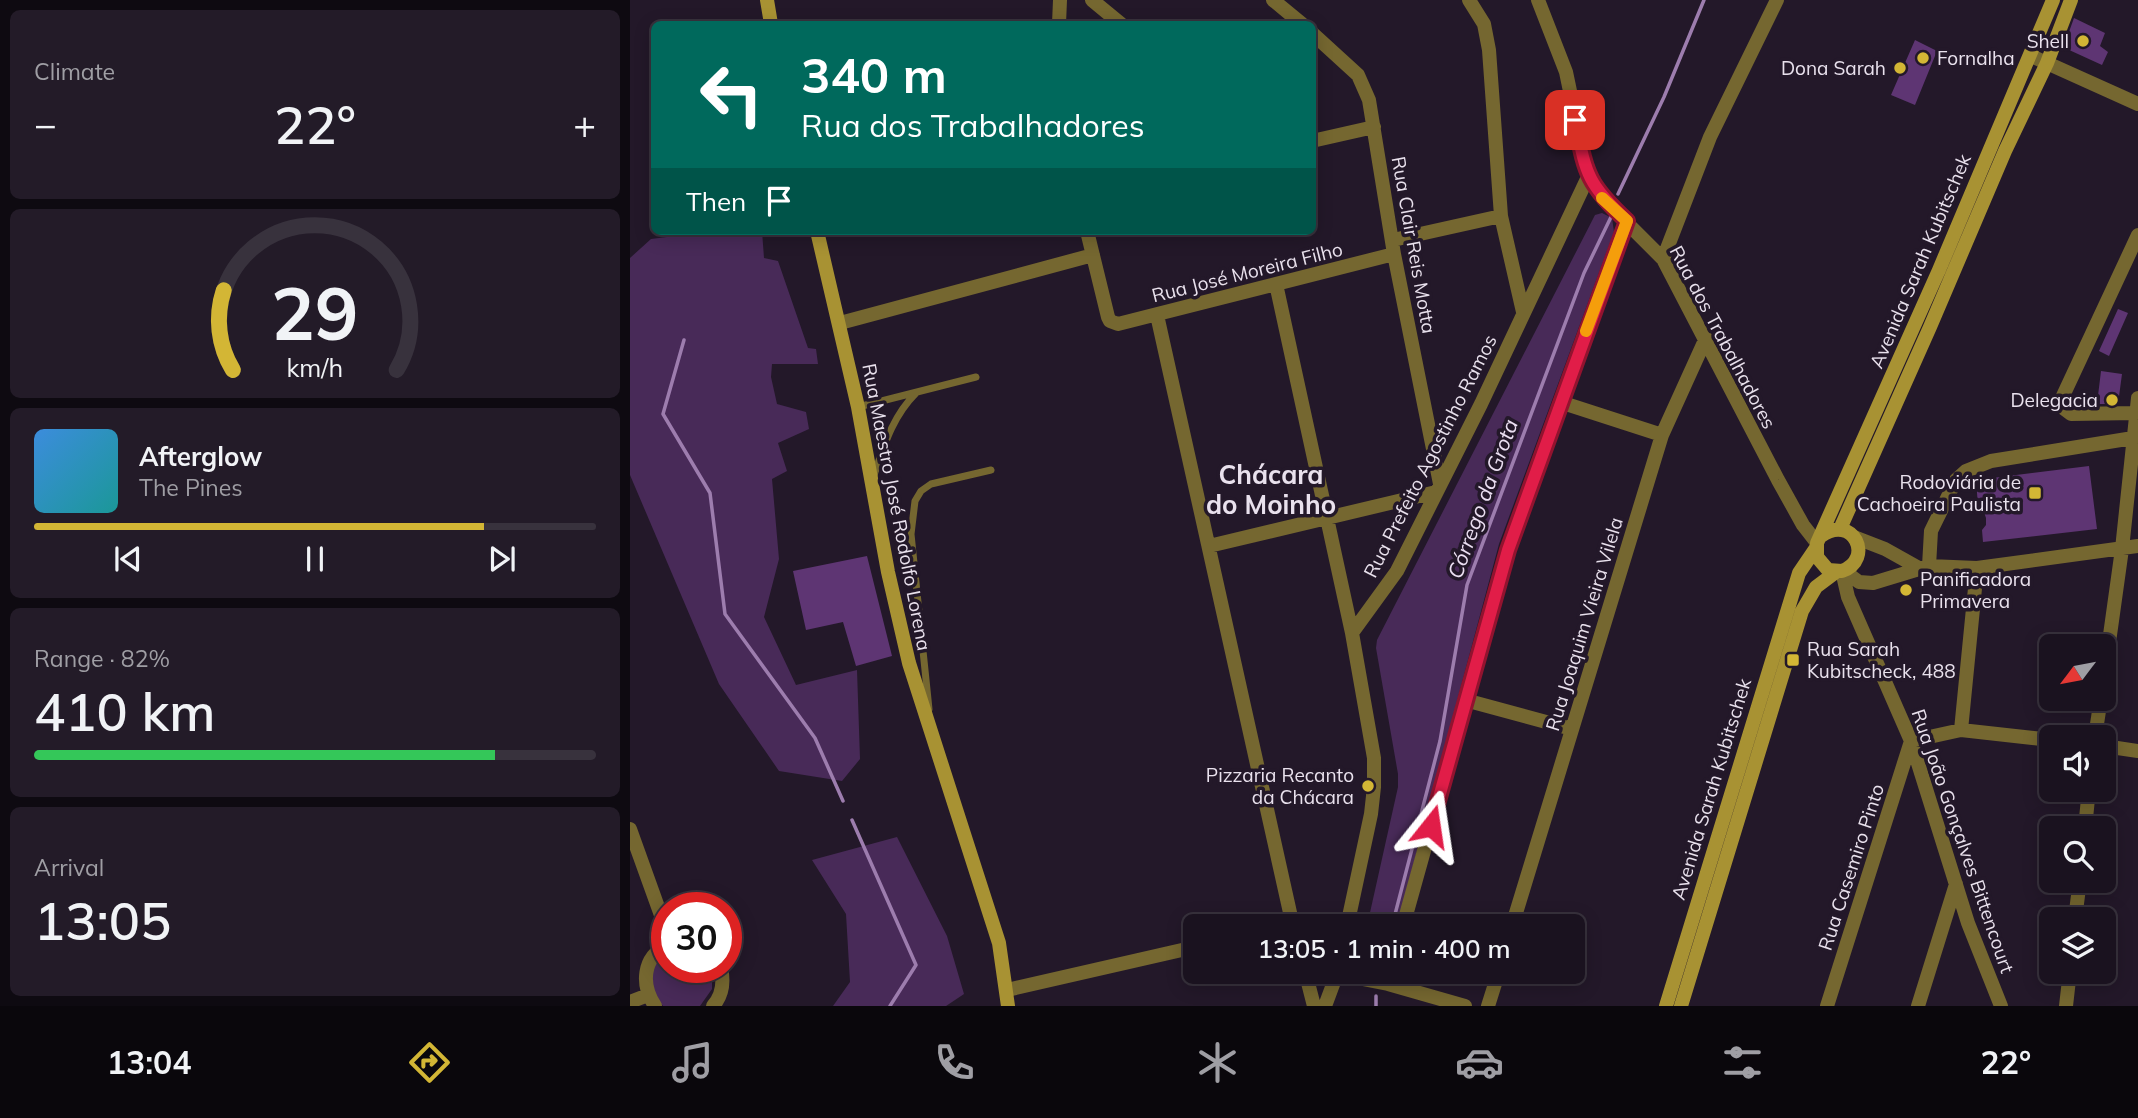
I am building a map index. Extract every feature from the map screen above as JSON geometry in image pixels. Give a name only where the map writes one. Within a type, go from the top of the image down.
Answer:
[{"type":"main road","points":[[767,0],[770,21]]},
{"type":"main road","name":"Avenida Sarah Kubitschek","points":[[1666,1006],[1799,573],[1818,542],[1930,327],[1988,151],[2053,0]]},
{"type":"main road","name":"Avenida Sarah Kubitschek","points":[[1840,529],[1866,451],[1917,320],[2047,63],[2071,0]]},
{"type":"main road","name":"Rua Maestro José Rodolfo Lorena","points":[[818,235],[859,407],[909,663],[999,943],[1007,1006]]},
{"type":"main road","points":[[1917,320],[1930,327]]},
{"type":"main road","points":[[1840,529],[1848,531],[1858,545],[1858,555],[1854,563],[1842,571],[1821,564],[1818,542],[1829,530],[1840,529]]},
{"type":"main road","name":"Avenida Sarah Kubitschek","points":[[1681,1006],[1802,611],[1816,587],[1842,571]]},
{"type":"street","points":[[1059,21],[1060,0]]},
{"type":"street","points":[[1092,0],[1118,21]]},
{"type":"street","points":[[1273,0],[1298,21]]},
{"type":"street","points":[[1469,0],[1484,24],[1489,50],[1501,216],[1523,312]]},
{"type":"street","name":"Rua dos Trabalhadores","points":[[1538,0],[1566,72],[1588,177],[1604,200],[1663,259],[1778,480],[1803,525],[1818,542]]},
{"type":"street","points":[[1663,259],[1710,137],[1777,0]]},
{"type":"street","name":"Rua Clair Reis Motta","points":[[1316,37],[1358,75],[1369,100],[1393,247],[1438,488]]},
{"type":"street","points":[[2031,56],[2138,104]]},
{"type":"street","points":[[1316,140],[1374,127]]},
{"type":"street","name":"Rua Prefeito Agostinho Ramos","points":[[1352,633],[1397,571],[1481,404],[1588,177]]},
{"type":"street","name":"Rua José Moreira Filho","points":[[1093,255],[1110,321],[1118,324],[1276,284],[1501,216]]},
{"type":"street","points":[[1406,914],[1508,550],[1627,221]]},
{"type":"street","points":[[2136,413],[2071,414],[2063,408],[2062,398],[2138,234]]},
{"type":"street","points":[[840,323],[1093,255],[1088,235]]},
{"type":"street","points":[[1276,284],[1352,633],[1372,747],[1374,787],[1371,814],[1350,914]]},
{"type":"street","points":[[1157,315],[1290,914]]},
{"type":"street","name":"Rua Joaquim Vieira Vilela","points":[[1516,914],[1662,435],[1706,338]]},
{"type":"street","points":[[2110,634],[2138,398]]},
{"type":"street","points":[[1560,402],[1662,435]]},
{"type":"street","points":[[1924,567],[1931,531],[1956,480],[1966,471],[1991,461],[2133,438]]},
{"type":"street","points":[[1209,546],[1327,519],[1438,488]]},
{"type":"street","points":[[1854,537],[1924,567]]},
{"type":"street","points":[[1842,571],[1868,584],[1924,567],[1977,568],[2138,546]]},
{"type":"street","points":[[1961,730],[1977,568]]},
{"type":"street","name":"Rua João Gonçalves Bittencourt","points":[[1842,571],[1848,597],[1911,741],[1968,923],[2001,1006]]},
{"type":"street","points":[[1465,700],[1572,729]]},
{"type":"street","points":[[1911,741],[1961,730],[2039,739]]},
{"type":"street","name":"Rua Casemiro Pinto","points":[[1827,1006],[1911,741]]},
{"type":"street","points":[[2116,748],[2138,751]]},
{"type":"street","points":[[630,829],[653,892]]},
{"type":"street","points":[[1918,1006],[1956,883]]},
{"type":"street","points":[[1007,990],[1183,950]]},
{"type":"street","points":[[630,1002],[651,1001],[645,974],[651,959]]},
{"type":"street","points":[[713,1006],[722,990],[723,983]]},
{"type":"street","points":[[1308,984],[1314,1006]]},
{"type":"street","points":[[1325,1006],[1333,984]]},
{"type":"street","points":[[1397,984],[1413,999],[1465,1006]]},
{"type":"street","points":[[1488,1006],[1495,984]]},
{"type":"street","points":[[2066,1006],[2069,984]]},
{"type":"lane","points":[[859,407],[976,377]]},
{"type":"lane","points":[[872,481],[891,426],[902,407],[916,392]]},
{"type":"lane","points":[[931,727],[911,534],[915,501],[921,491],[931,484],[991,470]]},
{"type":"shaded area","points":[[1602,213],[1612,218],[1614,232],[1499,544],[1400,914],[1370,914],[1398,787],[1376,648],[1377,640],[1595,215]]},
{"type":"shaded area","points":[[682,235],[762,235],[764,258],[778,261],[808,348],[816,349],[818,364],[772,364],[771,377],[777,404],[806,412],[809,429],[778,443],[787,471],[772,479],[779,559],[764,617],[796,685],[857,670],[860,759],[842,781],[779,771],[719,684],[630,475],[630,258],[651,239]]},
{"type":"shaded area","points":[[897,837],[947,936],[964,994],[946,1006],[833,1006],[850,982],[846,914],[812,860]]},
{"type":"shaded area","points":[[652,983],[712,983],[712,989],[700,1006],[663,1006],[652,994]]},
{"type":"building","name":"Shell","points":[[2074,18],[2105,33],[2100,46],[2108,52],[2102,65],[2067,49],[2065,43]]},
{"type":"building","points":[[1915,40],[1937,51],[1915,105],[1891,95]]},
{"type":"building","points":[[2118,309],[2128,313],[2109,356],[2099,351]]},
{"type":"building","points":[[2101,371],[2122,374],[2118,404],[2097,404]]},
{"type":"building","name":"Rodoviária de Cachoeira Paulista","points":[[2089,466],[2097,529],[1983,542],[1982,530],[1986,525],[1986,518],[1983,509],[1978,506],[1976,480]]},
{"type":"building","points":[[867,556],[892,656],[856,666],[843,622],[806,630],[793,571]]},
{"type":"waterway","points":[[1618,194],[1664,97],[1704,0]]},
{"type":"waterway","name":"Córrego da Grota","points":[[1395,914],[1440,741],[1467,585],[1584,273],[1611,217]]},
{"type":"waterway","points":[[684,340],[663,414],[710,493],[725,614],[815,738],[843,801]]},
{"type":"waterway","points":[[852,820],[916,965],[890,1006]]},
{"type":"waterway","points":[[1376,996],[1376,1006]]},
{"type":"slow traffic","points":[[1586,331],[1627,221],[1602,198]]},
{"type":"place","name":"Shell","points":[[2083,41]]},
{"type":"place","name":"Fornalha","points":[[1923,58]]},
{"type":"place","name":"Dona Sarah","points":[[1900,68]]},
{"type":"place","name":"Delegacia","points":[[2112,400]]},
{"type":"place","name":"Rodoviária de Cachoeira Paulista","points":[[2035,493]]},
{"type":"place","name":"Panificadora Primavera","points":[[1906,590]]},
{"type":"place","name":"Rua Sarah Kubitscheck, 488","points":[[1793,660]]},
{"type":"place","name":"Pizzaria Recanto da Chácara","points":[[1368,786]]},
{"type":"district","name":"Chácara do Moinho","points":[[1271,490]]},
{"type":"route","points":[[1431,826],[1508,550],[1627,221],[1604,200],[1588,177],[1575,120]]}]
